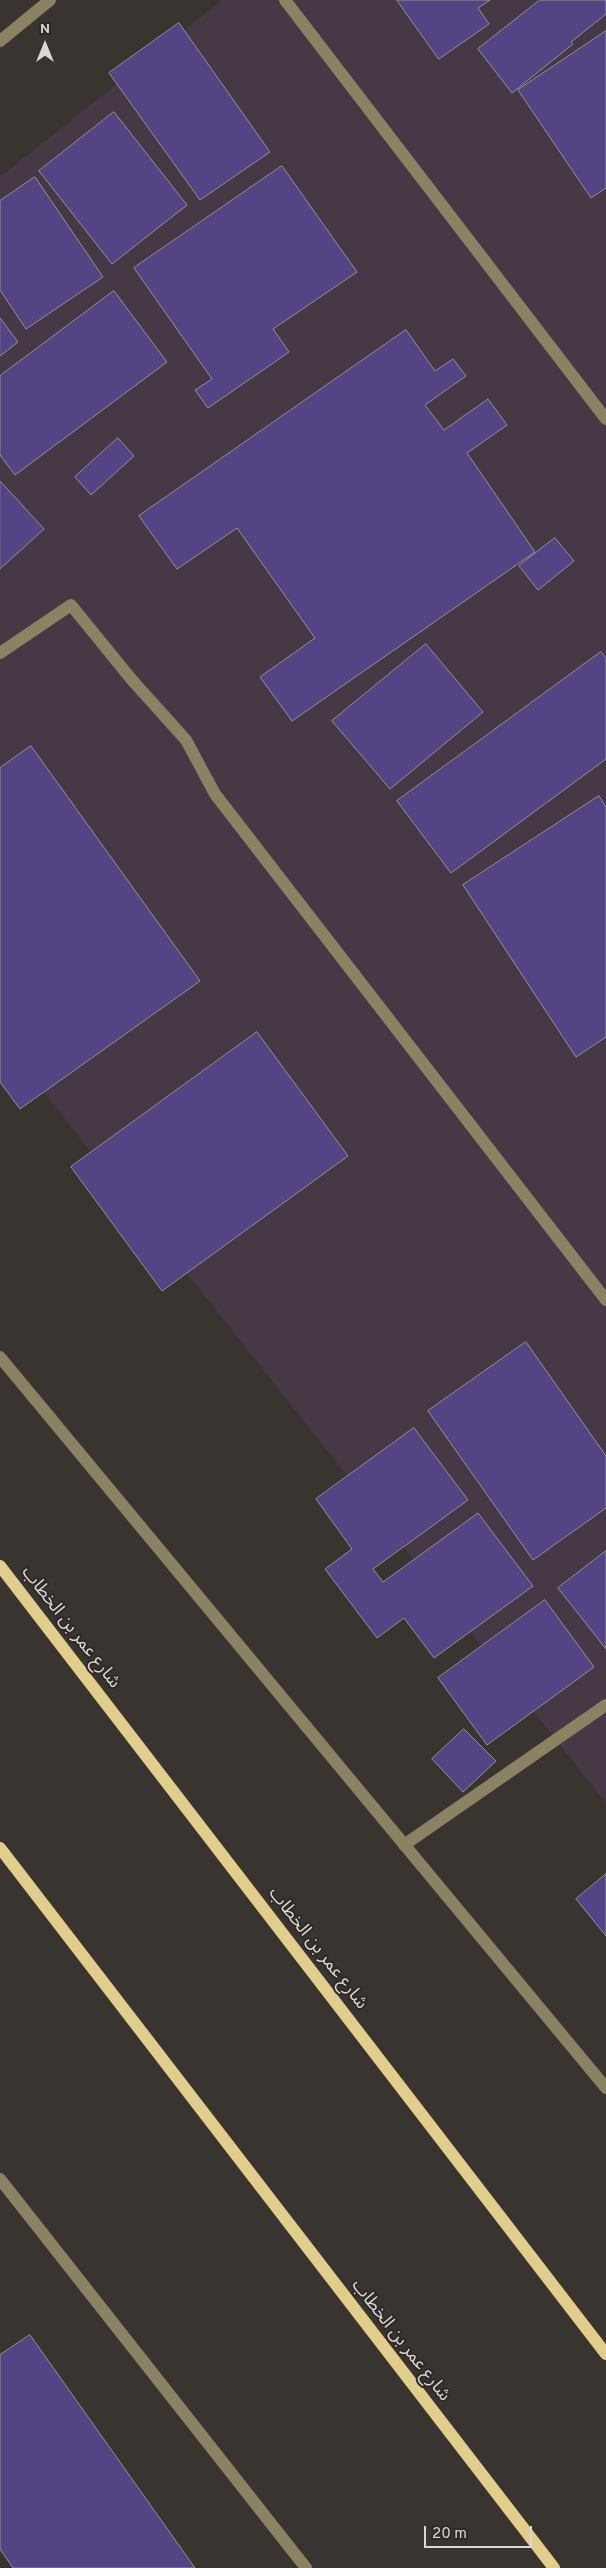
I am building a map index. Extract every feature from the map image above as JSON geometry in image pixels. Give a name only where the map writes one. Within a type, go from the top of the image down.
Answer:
[{"type":"main road","name":"شارع عمر بن الخطاب","points":[[0,1566],[606,2354]]},
{"type":"main road","name":"شارع عمر بن الخطاب","points":[[0,1848],[554,2568]]},
{"type":"street","points":[[0,41],[50,0]]},
{"type":"street","points":[[285,0],[606,419]]},
{"type":"street","points":[[0,653],[71,605],[132,680],[186,740],[215,794],[606,1300]]},
{"type":"street","points":[[0,1357],[606,2088]]},
{"type":"street","points":[[404,1845],[606,1704]]},
{"type":"street","points":[[0,2179],[306,2568]]},
{"type":"shaded area","points":[[222,0],[606,0],[606,1803],[0,1037],[0,177]]},
{"type":"building","points":[[397,0],[490,0],[478,8],[489,24],[439,59]]},
{"type":"building","points":[[540,0],[606,0],[606,14],[571,42],[573,44],[512,93],[478,49]]},
{"type":"building","points":[[179,23],[270,152],[200,200],[109,73]]},
{"type":"building","points":[[606,31],[606,188],[591,198],[518,90]]},
{"type":"building","points":[[114,112],[187,205],[112,264],[39,171]]},
{"type":"building","points":[[282,166],[357,272],[273,329],[289,352],[208,408],[195,390],[212,379],[134,268]]},
{"type":"building","points":[[35,177],[103,277],[26,329],[0,290],[0,201]]},
{"type":"building","points":[[114,291],[167,362],[15,475],[0,455],[0,376]]},
{"type":"building","points":[[0,318],[18,342],[0,356]]},
{"type":"building","points":[[406,330],[435,371],[453,359],[466,376],[425,405],[444,430],[488,399],[507,425],[467,453],[535,552],[292,721],[260,677],[315,638],[237,528],[177,569],[139,516]]},
{"type":"building","points":[[118,438],[134,456],[91,495],[75,477]]},
{"type":"building","points":[[0,481],[44,529],[0,569]]},
{"type":"building","points":[[555,538],[574,561],[538,590],[519,566]]},
{"type":"building","points":[[426,644],[483,712],[390,789],[332,721]]},
{"type":"building","points":[[601,652],[606,658],[606,759],[451,873],[397,801]]},
{"type":"building","points":[[31,746],[200,981],[20,1109],[0,1082],[0,768]]},
{"type":"building","points":[[599,796],[606,807],[606,1037],[576,1057],[463,885]]},
{"type":"building","points":[[257,1032],[348,1156],[162,1291],[71,1167]]},
{"type":"building","points":[[526,1342],[606,1456],[606,1508],[533,1560],[428,1411]]},
{"type":"building","points":[[414,1428],[468,1500],[373,1569],[383,1582],[478,1513],[533,1586],[434,1658],[404,1618],[377,1638],[325,1569],[352,1549],[316,1499]]},
{"type":"building","points":[[606,1551],[606,1649],[558,1588]]},
{"type":"building","points":[[545,1600],[594,1667],[487,1745],[438,1678]]},
{"type":"building","points":[[464,1729],[496,1761],[463,1792],[432,1759]]},
{"type":"building","points":[[606,1874],[606,1936],[576,1899]]},
{"type":"building","points":[[30,2335],[195,2568],[13,2568],[0,2549],[0,2355]]}]
